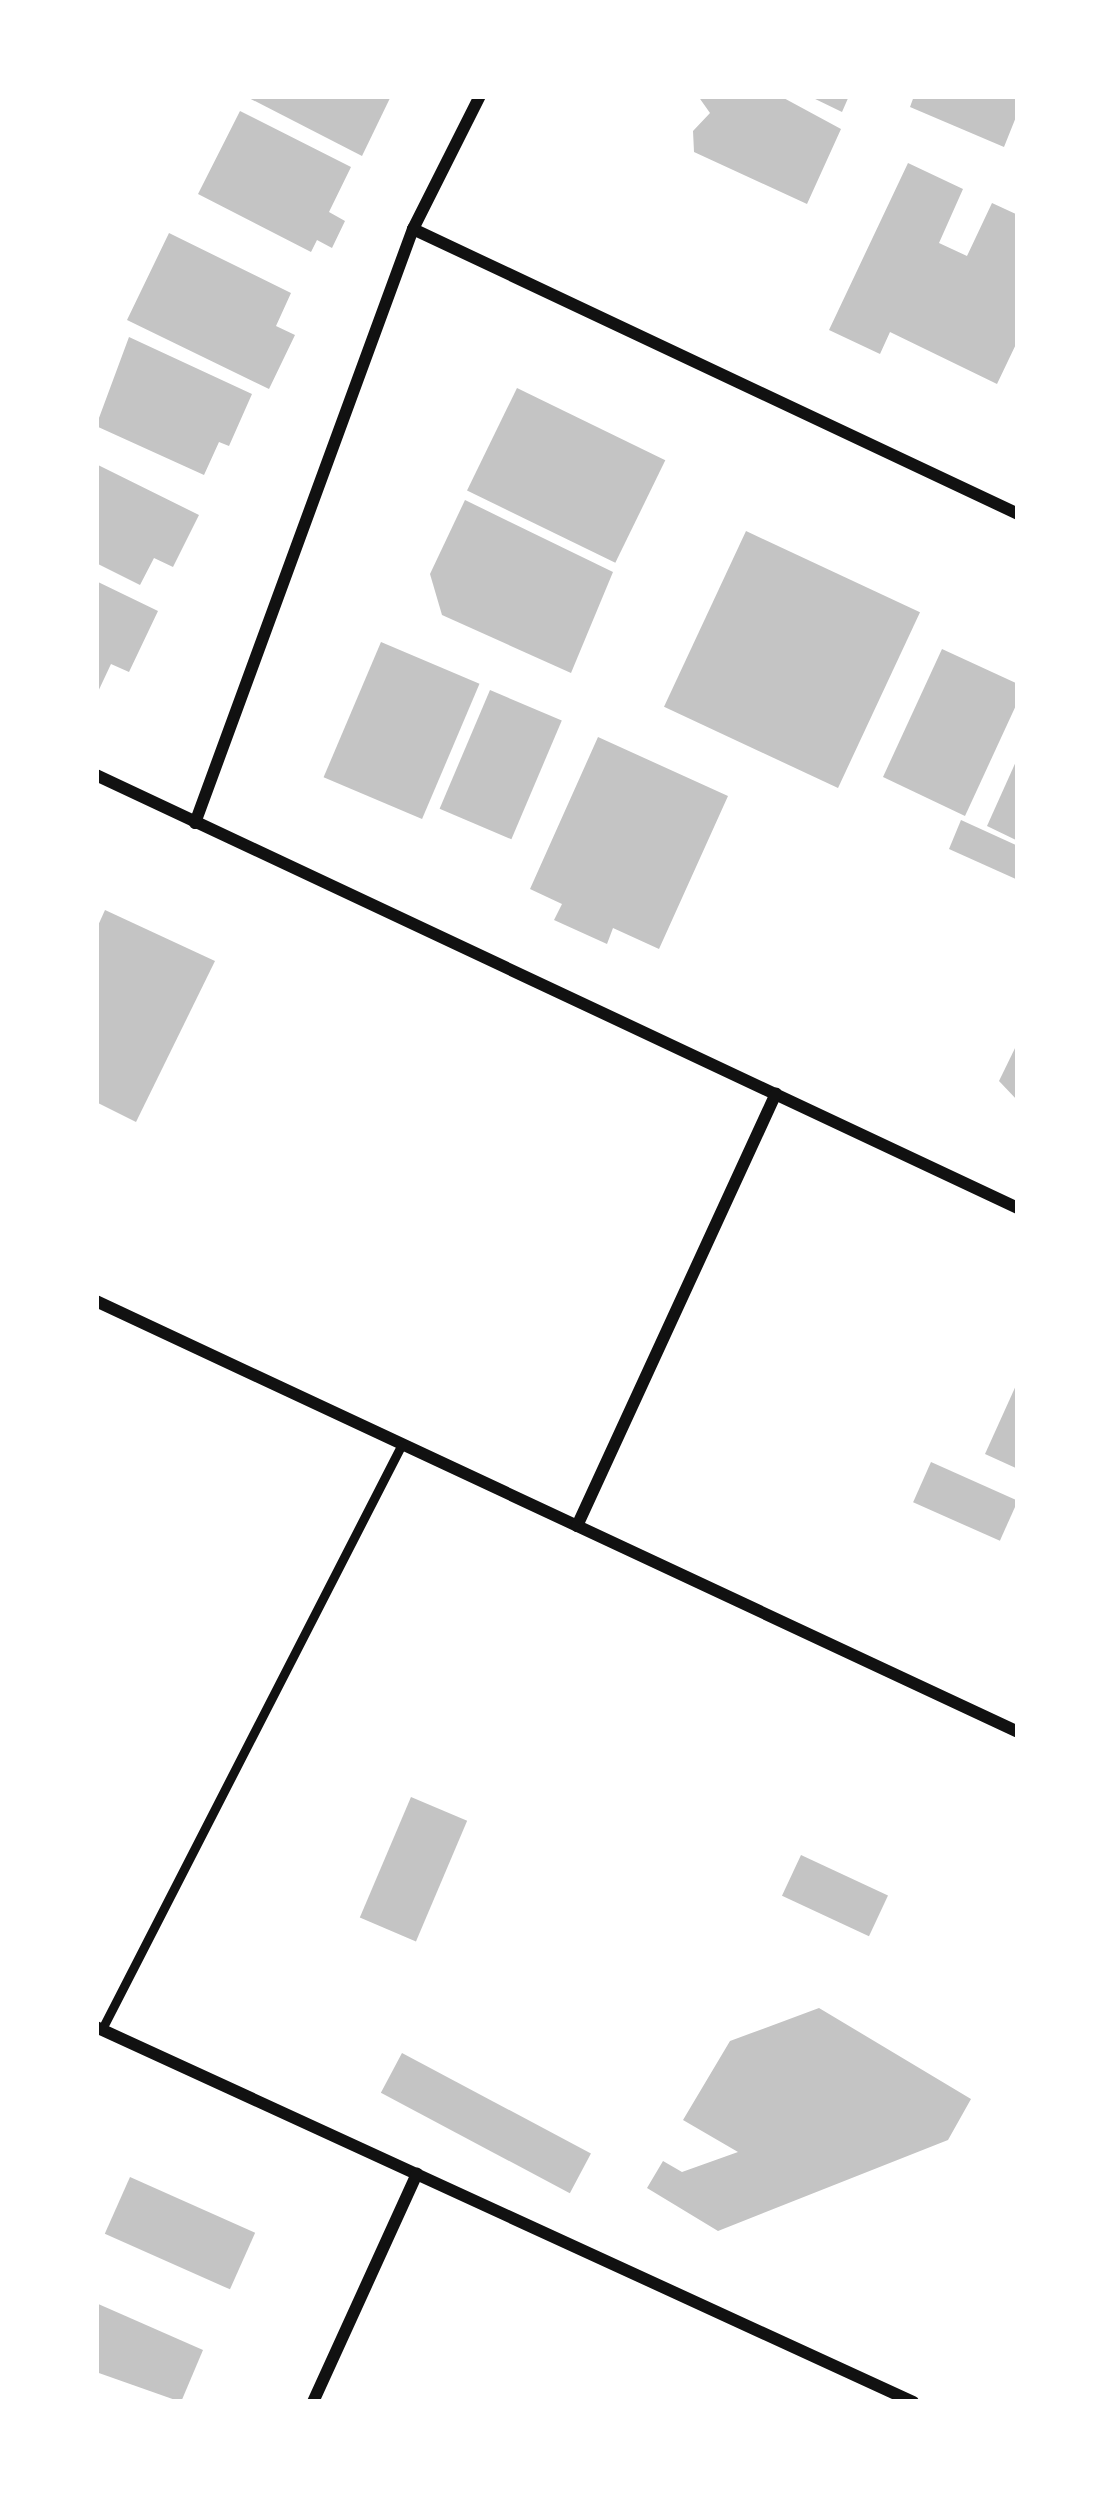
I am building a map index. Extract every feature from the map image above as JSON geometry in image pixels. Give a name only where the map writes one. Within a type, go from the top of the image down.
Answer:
[{"type":"street","points":[[196,823],[413,229],[480,96]]},
{"type":"street","points":[[413,229],[1018,514]]},
{"type":"street","points":[[96,775],[1018,1208]]},
{"type":"street","points":[[577,1526],[776,1094]]},
{"type":"street","points":[[96,1300],[1018,1732]]},
{"type":"street","points":[[99,2028],[913,2402]]},
{"type":"street","points":[[313,2402],[417,2174]]},
{"type":"lane","points":[[99,2028],[402,1444]]},
{"type":"building","points":[[245,96],[391,96],[362,156]]},
{"type":"building","points":[[698,96],[780,96],[841,129],[807,204],[694,152],[693,131],[710,113]]},
{"type":"building","points":[[809,96],[849,96],[842,112]]},
{"type":"building","points":[[914,96],[1018,96],[1018,112],[1004,147],[910,107]]},
{"type":"building","points":[[240,111],[351,167],[329,212],[345,221],[332,248],[317,240],[311,252],[198,194]]},
{"type":"building","points":[[908,163],[963,189],[939,243],[967,256],[992,203],[1018,215],[1018,340],[997,384],[890,332],[880,354],[829,330]]},
{"type":"building","points":[[169,233],[291,293],[276,326],[295,335],[269,389],[127,320]]},
{"type":"building","points":[[129,337],[252,394],[229,446],[219,442],[204,475],[96,426]]},
{"type":"building","points":[[517,388],[665,460],[615,563],[467,490]]},
{"type":"building","points":[[96,464],[199,515],[173,567],[154,558],[140,585],[96,563]]},
{"type":"building","points":[[465,500],[613,572],[571,673],[442,615],[430,574]]},
{"type":"building","points":[[746,531],[920,612],[838,788],[664,707]]},
{"type":"building","points":[[96,581],[158,611],[129,672],[111,664],[96,696]]},
{"type":"building","points":[[381,642],[479,684],[422,819],[324,777]]},
{"type":"building","points":[[942,649],[1018,684],[1018,701],[965,816],[883,777]]},
{"type":"building","points":[[490,690],[562,720],[511,839],[440,809]]},
{"type":"building","points":[[598,737],[728,796],[659,949],[613,928],[607,944],[554,920],[562,904],[530,889]]},
{"type":"building","points":[[1018,757],[1018,841],[987,826]]},
{"type":"building","points":[[961,820],[1018,846],[1018,880],[949,849]]},
{"type":"building","points":[[105,910],[215,961],[136,1122],[96,1102],[96,930]]},
{"type":"building","points":[[1018,1042],[1018,1101],[999,1081]]},
{"type":"building","points":[[1018,1381],[1018,1469],[985,1454]]},
{"type":"building","points":[[931,1462],[1018,1501],[1000,1541],[913,1502]]},
{"type":"building","points":[[411,1797],[467,1821],[416,1941],[360,1918]]},
{"type":"building","points":[[801,1855],[888,1896],[869,1936],[782,1896]]},
{"type":"building","points":[[819,2008],[971,2099],[948,2140],[718,2231],[647,2188],[663,2161],[682,2172],[738,2152],[683,2120],[730,2041]]},
{"type":"building","points":[[402,2053],[591,2153],[570,2193],[381,2093]]},
{"type":"building","points":[[130,2177],[255,2233],[230,2289],[105,2234]]},
{"type":"building","points":[[96,2303],[203,2350],[181,2402],[96,2372]]}]
